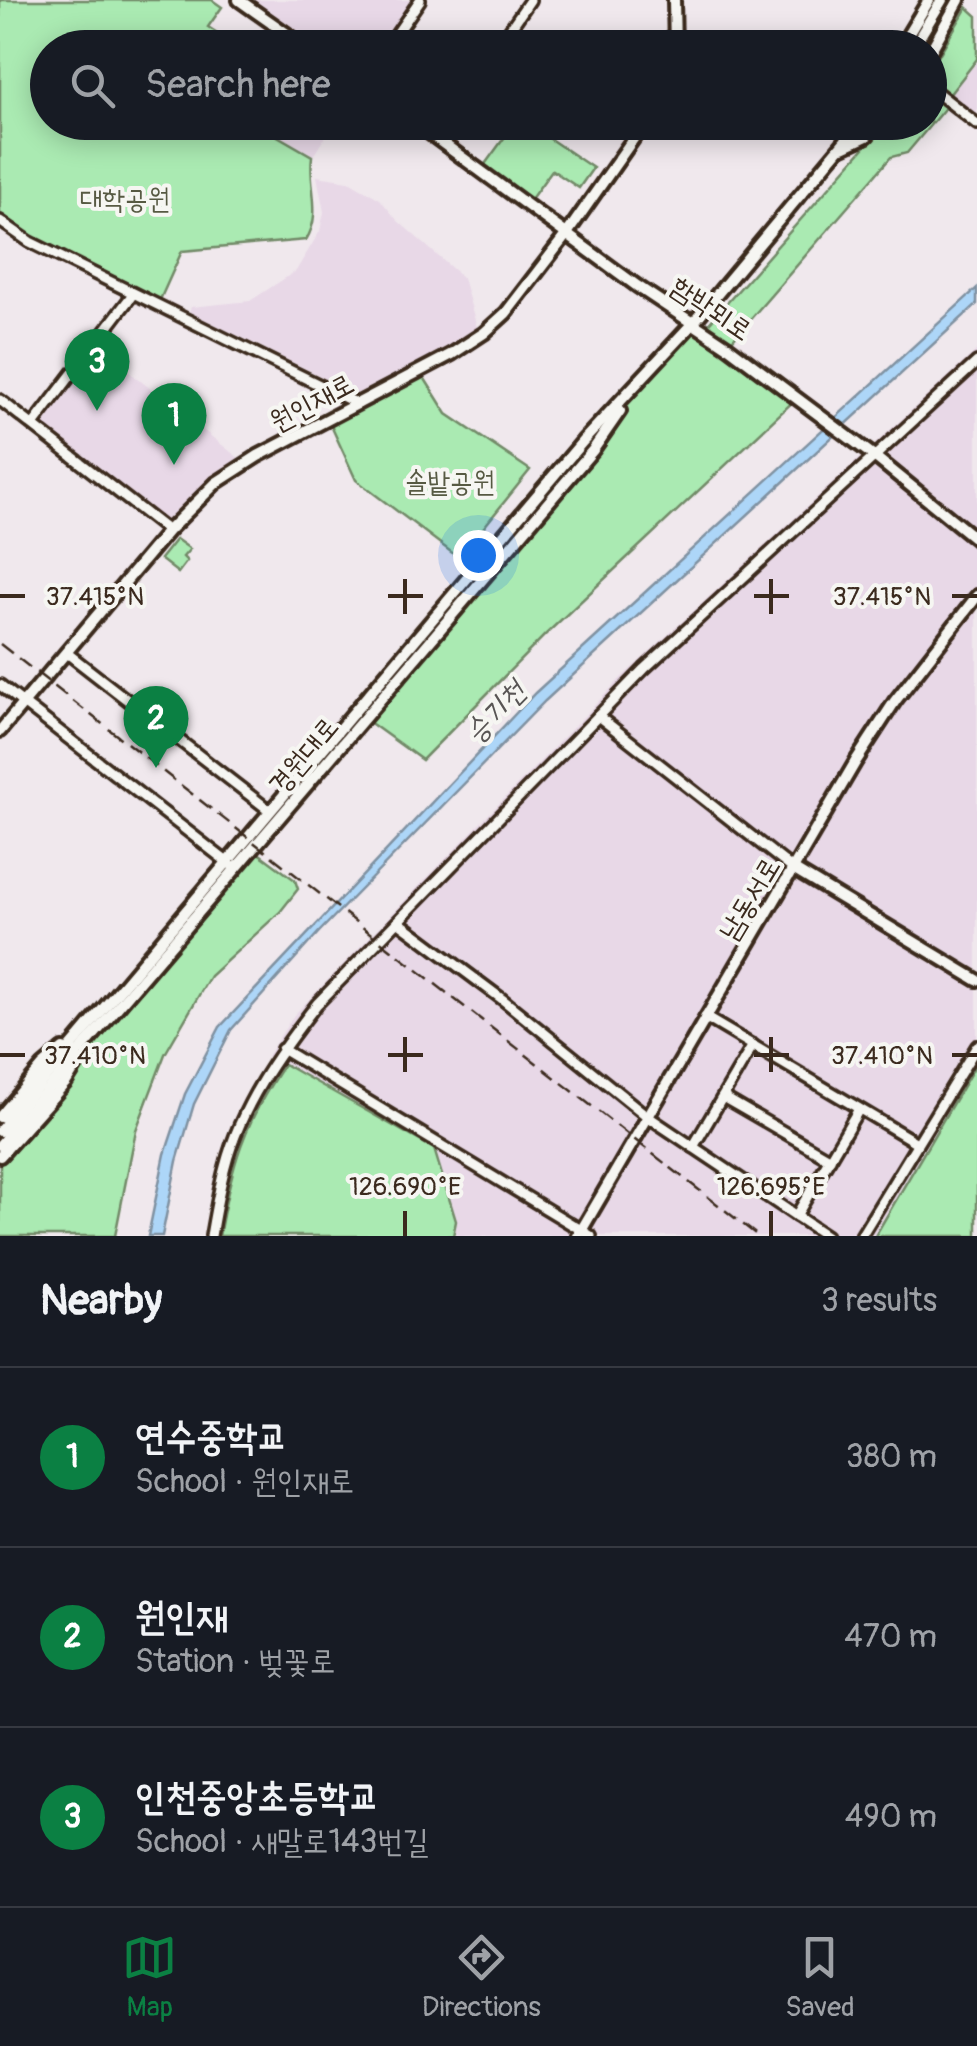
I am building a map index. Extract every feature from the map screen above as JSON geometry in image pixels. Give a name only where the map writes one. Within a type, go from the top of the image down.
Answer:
[{"type":"main road","points":[[238,0],[280,30]]},
{"type":"main road","points":[[674,0],[675,30]]},
{"type":"main road","points":[[911,30],[929,0]]},
{"type":"main road","points":[[924,30],[942,0]]},
{"type":"main road","points":[[942,30],[959,0]]},
{"type":"main road","name":"함박뫼로","points":[[439,140],[797,398],[977,540]]},
{"type":"main road","name":"원인재로","points":[[0,730],[168,531],[234,470],[452,354],[484,333],[524,291],[632,140]]},
{"type":"main road","points":[[838,150],[842,140]]},
{"type":"main road","name":"경원대로","points":[[0,1144],[226,861],[583,440],[693,323],[846,140]]},
{"type":"main road","points":[[838,150],[859,140]]},
{"type":"main road","name":"경원대로","points":[[90,1031],[237,870],[593,450],[635,389]]},
{"type":"main road","name":"남동서로","points":[[584,1234],[647,1116],[895,701],[977,596]]},
{"type":"main road","points":[[793,869],[977,980]]},
{"type":"main road","points":[[0,1117],[43,1066],[90,1031]]},
{"type":"main road","points":[[0,1156],[66,1082],[90,1031]]},
{"type":"main road","name":"경원대로","points":[[0,1131],[56,1074]]},
{"type":"street","points":[[399,30],[420,0]]},
{"type":"street","points":[[509,30],[530,0]]},
{"type":"street","points":[[947,100],[977,124]]},
{"type":"street","points":[[0,221],[30,242],[358,404]]},
{"type":"street","points":[[33,425],[134,294]]},
{"type":"street","points":[[211,1236],[225,1166],[242,1117],[282,1049],[335,984],[688,628],[870,453],[977,362]]},
{"type":"street","points":[[0,400],[168,531]]},
{"type":"street","points":[[67,654],[269,810]]},
{"type":"street","points":[[0,685],[237,870]]},
{"type":"street","points":[[598,716],[793,869]]},
{"type":"street","points":[[399,922],[647,1116],[826,1236]]},
{"type":"street","points":[[705,1017],[917,1143]]},
{"type":"street","points":[[693,1147],[753,1046]]},
{"type":"street","points":[[861,1236],[977,1046]]},
{"type":"street","points":[[282,1049],[584,1234]]},
{"type":"street","points":[[723,1097],[830,1159]]},
{"type":"street","points":[[796,1216],[859,1109]]},
{"type":"shaded area","points":[[239,0],[420,0],[399,30],[274,30],[277,28]]},
{"type":"shaded area","points":[[977,59],[977,124],[947,99]]},
{"type":"shaded area","points":[[285,140],[323,140],[313,156]]},
{"type":"shaded area","points":[[317,176],[349,181],[380,199],[397,220],[463,278],[478,331],[357,394],[189,312],[191,307],[250,301],[296,271],[320,231],[324,212]]},
{"type":"shaded area","points":[[95,345],[245,463],[168,531],[33,425]]},
{"type":"shaded area","points":[[977,350],[977,1236],[453,1236],[456,1221],[434,1148],[267,1056],[294,1015],[622,677]]},
{"type":"green space","name":"대학공원","points":[[0,0],[212,0],[222,7],[208,27],[213,30],[30,30],[30,140],[284,140],[312,156],[314,220],[306,240],[182,251],[159,302],[32,238],[0,215]]},
{"type":"green space","points":[[967,7],[977,16],[977,59],[947,98],[947,41]]},
{"type":"green space","points":[[503,140],[552,140],[593,168],[579,188],[552,170],[531,199],[483,167]]},
{"type":"green space","points":[[871,140],[918,140],[907,153],[891,157],[727,346],[704,329]]},
{"type":"green space","points":[[693,323],[797,398],[545,635],[422,760],[365,719],[593,450],[635,389]]},
{"type":"green space","name":"솔밭공원","points":[[420,371],[447,414],[530,470],[459,558],[356,480],[328,419]]},
{"type":"green space","points":[[176,539],[190,549],[178,573],[160,559]]},
{"type":"green space","points":[[257,852],[295,880],[298,889],[280,912],[210,976],[165,1054],[136,1130],[115,1236],[0,1236],[0,1165],[75,1077],[91,1046]]},
{"type":"green space","points":[[977,1062],[977,1236],[875,1236]]},
{"type":"green space","points":[[284,1064],[434,1149],[456,1221],[453,1236],[219,1236],[241,1146],[258,1106]]},
{"type":"water","points":[[977,288],[977,304],[545,701],[319,932],[231,1030],[194,1104],[177,1161],[162,1236],[148,1236],[165,1154],[185,1094],[220,1027],[535,693]]},
{"type":"railway","points":[[0,644],[758,1236]]},
{"type":"place","name":"인천중앙초등학교","points":[[97,411]]},
{"type":"place","name":"연수중학교","points":[[174,465]]},
{"type":"place","name":"원인재","points":[[156,768]]},
{"type":"water label","name":"승기천","points":[[495,712]]}]
